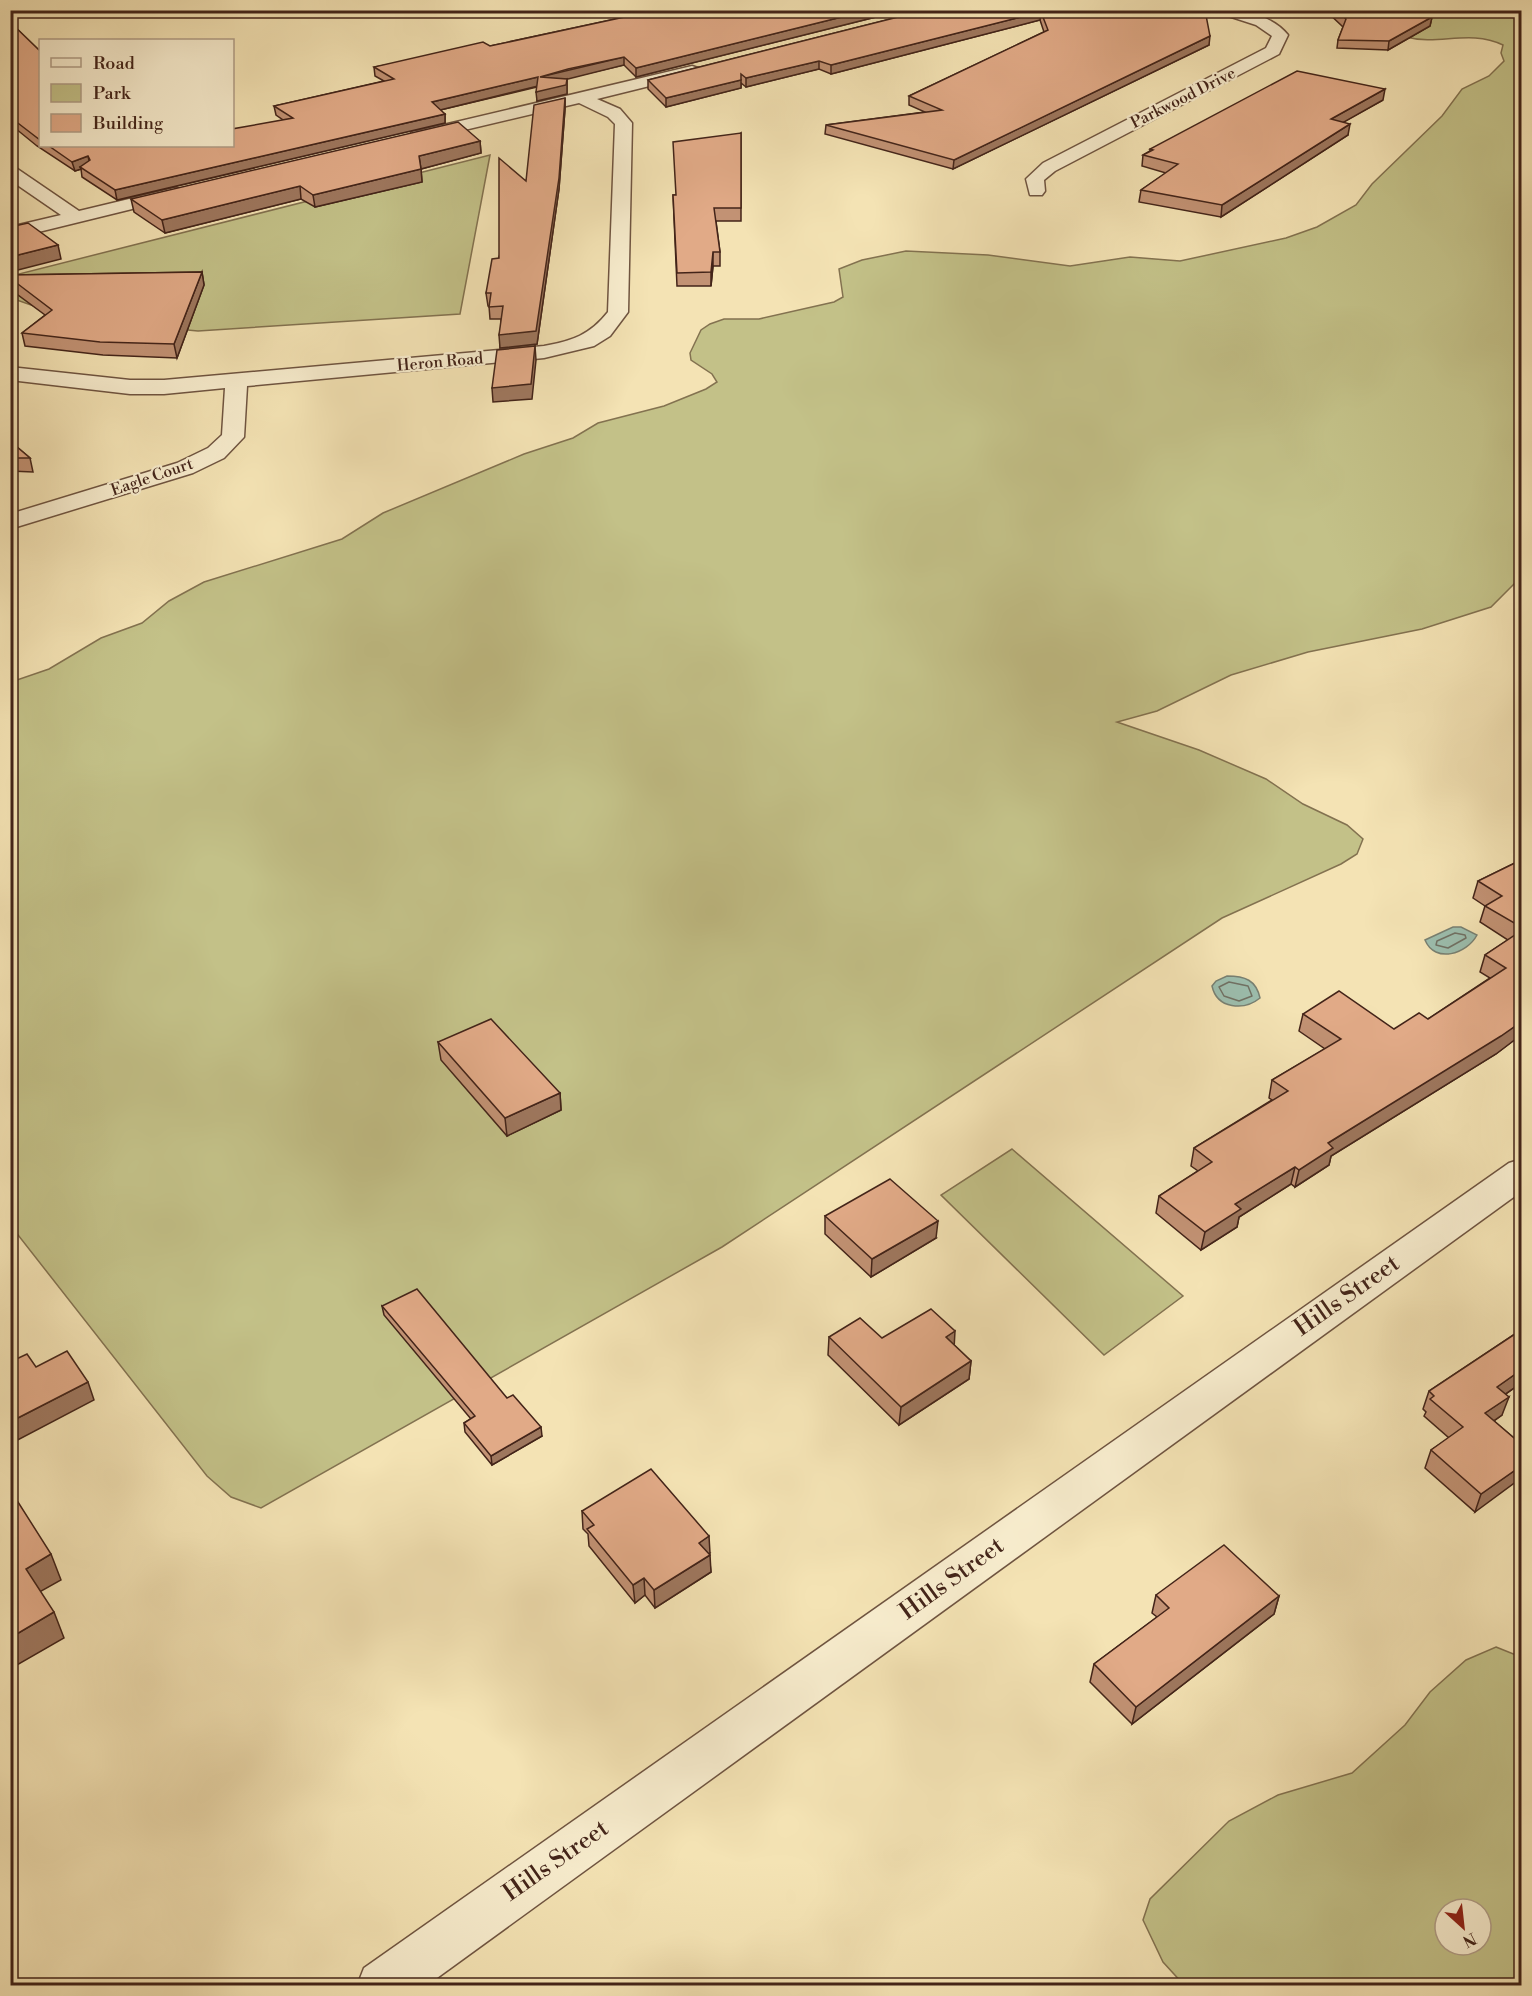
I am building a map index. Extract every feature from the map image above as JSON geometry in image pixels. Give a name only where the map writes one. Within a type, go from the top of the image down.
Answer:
[{"type":"street","name":"Parkwood Drive","points":[[1036,190],[1035,179],[1049,167],[1273,51],[1280,35],[1261,22],[1224,10]]},
{"type":"street","points":[[398,141],[708,67]]},
{"type":"street","name":"Heron Road","points":[[10,373],[130,387],[164,387],[544,352],[579,346],[604,332],[618,312],[624,123],[614,113],[582,98]]},
{"type":"street","points":[[10,172],[76,216]]},
{"type":"street","points":[[10,233],[191,189]]},
{"type":"street","name":"Eagle Court","points":[[10,522],[185,468],[216,453],[233,437],[236,381]]},
{"type":"street","name":"Hills Street","points":[[382,1986],[1521,1172]]},
{"type":"green space","points":[[1418,11],[1521,11],[1521,577],[1491,607],[1422,629],[1308,652],[1231,675],[1157,711],[1117,722],[1199,750],[1266,779],[1303,804],[1347,825],[1363,839],[1357,854],[1341,864],[1222,918],[722,1247],[261,1508],[231,1497],[207,1476],[11,1226],[11,682],[49,669],[101,638],[142,623],[169,601],[204,582],[342,539],[383,513],[524,454],[573,438],[598,423],[664,406],[706,389],[717,382],[712,374],[691,360],[690,353],[701,330],[724,319],[759,319],[834,302],[843,297],[839,269],[862,260],[906,251],[988,255],[1070,266],[1130,257],[1180,261],[1286,238],[1317,227],[1356,205],[1372,184],[1442,116],[1462,89],[1489,76],[1504,61],[1501,53],[1503,45],[1490,40],[1466,38],[1430,40],[1406,37]]},
{"type":"green space","points":[[490,155],[460,314],[198,331],[71,319],[11,298],[11,276]]},
{"type":"green space","points":[[1012,1149],[1183,1296],[1104,1355],[941,1195]]},
{"type":"green space","points":[[1496,1647],[1521,1657],[1521,1985],[1184,1985],[1163,1962],[1143,1920],[1150,1899],[1229,1821],[1278,1795],[1352,1773],[1405,1725],[1430,1692],[1466,1660]]},
{"type":"water","points":[[1453,927],[1461,927],[1477,935],[1466,947],[1451,954],[1436,952],[1425,940]]},
{"type":"water","points":[[1227,976],[1249,980],[1256,987],[1260,998],[1239,1006],[1232,1006],[1219,999],[1212,986],[1216,981]]},
{"type":"building","points":[[657,10],[870,10],[636,68],[624,57],[568,69],[540,77],[567,79],[566,85],[536,92],[538,77],[432,102],[445,114],[115,190],[80,167],[90,160],[88,156],[72,162],[50,147],[234,147],[234,129],[293,118],[274,106],[394,79],[374,67],[483,42],[490,46]]},
{"type":"building","points":[[926,10],[1205,10],[1210,36],[954,160],[826,125],[942,110],[909,96],[1048,30],[1041,12],[831,65],[819,61],[746,78],[741,74],[741,80],[666,98],[648,80]]},
{"type":"building","points":[[1336,10],[1420,10],[1432,17],[1389,41],[1338,40],[1346,19]]},
{"type":"building","points":[[10,22],[39,50],[39,139],[10,117]]},
{"type":"building","points":[[1297,71],[1385,89],[1331,119],[1350,124],[1222,205],[1141,190],[1178,164],[1143,155],[1153,150],[1150,149]]},
{"type":"building","points":[[565,98],[559,178],[536,331],[499,335],[503,306],[489,307],[491,293],[486,293],[492,259],[499,258],[499,158],[526,181],[534,105]]},
{"type":"building","points":[[458,122],[480,141],[419,156],[421,169],[313,195],[300,186],[162,220],[131,199]]},
{"type":"building","points":[[741,133],[741,208],[714,208],[720,252],[713,252],[711,272],[677,273],[673,142]]},
{"type":"building","points":[[28,223],[58,245],[10,257],[10,227]]},
{"type":"building","points":[[202,272],[174,344],[100,342],[22,333],[52,310],[10,278],[10,275]]},
{"type":"building","points":[[535,346],[531,384],[492,388],[497,350]]},
{"type":"building","points":[[10,441],[30,458],[10,458]]},
{"type":"building","points":[[1521,860],[1521,927],[1485,906],[1502,896],[1478,881]]},
{"type":"building","points":[[1521,931],[1521,1022],[1328,1143],[1333,1148],[1299,1170],[1295,1167],[1235,1204],[1241,1209],[1205,1232],[1159,1196],[1212,1162],[1194,1148],[1288,1091],[1272,1080],[1341,1039],[1303,1014],[1339,991],[1394,1029],[1419,1013],[1428,1019],[1506,968],[1485,955]]},
{"type":"building","points":[[491,1019],[560,1093],[505,1118],[438,1042]]},
{"type":"building","points":[[890,1179],[938,1221],[872,1259],[825,1216]]},
{"type":"building","points":[[417,1289],[507,1398],[513,1395],[541,1427],[491,1456],[464,1423],[475,1416],[382,1306]]},
{"type":"building","points":[[931,1309],[955,1331],[946,1337],[971,1361],[901,1407],[829,1337],[860,1318],[882,1338]]},
{"type":"building","points":[[1521,1330],[1521,1370],[1497,1387],[1509,1397],[1485,1413],[1521,1444],[1521,1466],[1481,1494],[1431,1450],[1463,1427],[1430,1399],[1434,1396],[1429,1391]]},
{"type":"building","points":[[67,1351],[88,1382],[10,1422],[10,1362],[27,1354],[36,1367]]},
{"type":"building","points":[[651,1469],[709,1536],[699,1543],[710,1555],[654,1590],[644,1578],[633,1585],[587,1529],[594,1525],[582,1511]]},
{"type":"building","points":[[10,1492],[51,1554],[26,1569],[54,1612],[10,1638]]},
{"type":"building","points":[[1224,1545],[1279,1596],[1136,1707],[1094,1664],[1169,1608],[1156,1595]]}]
